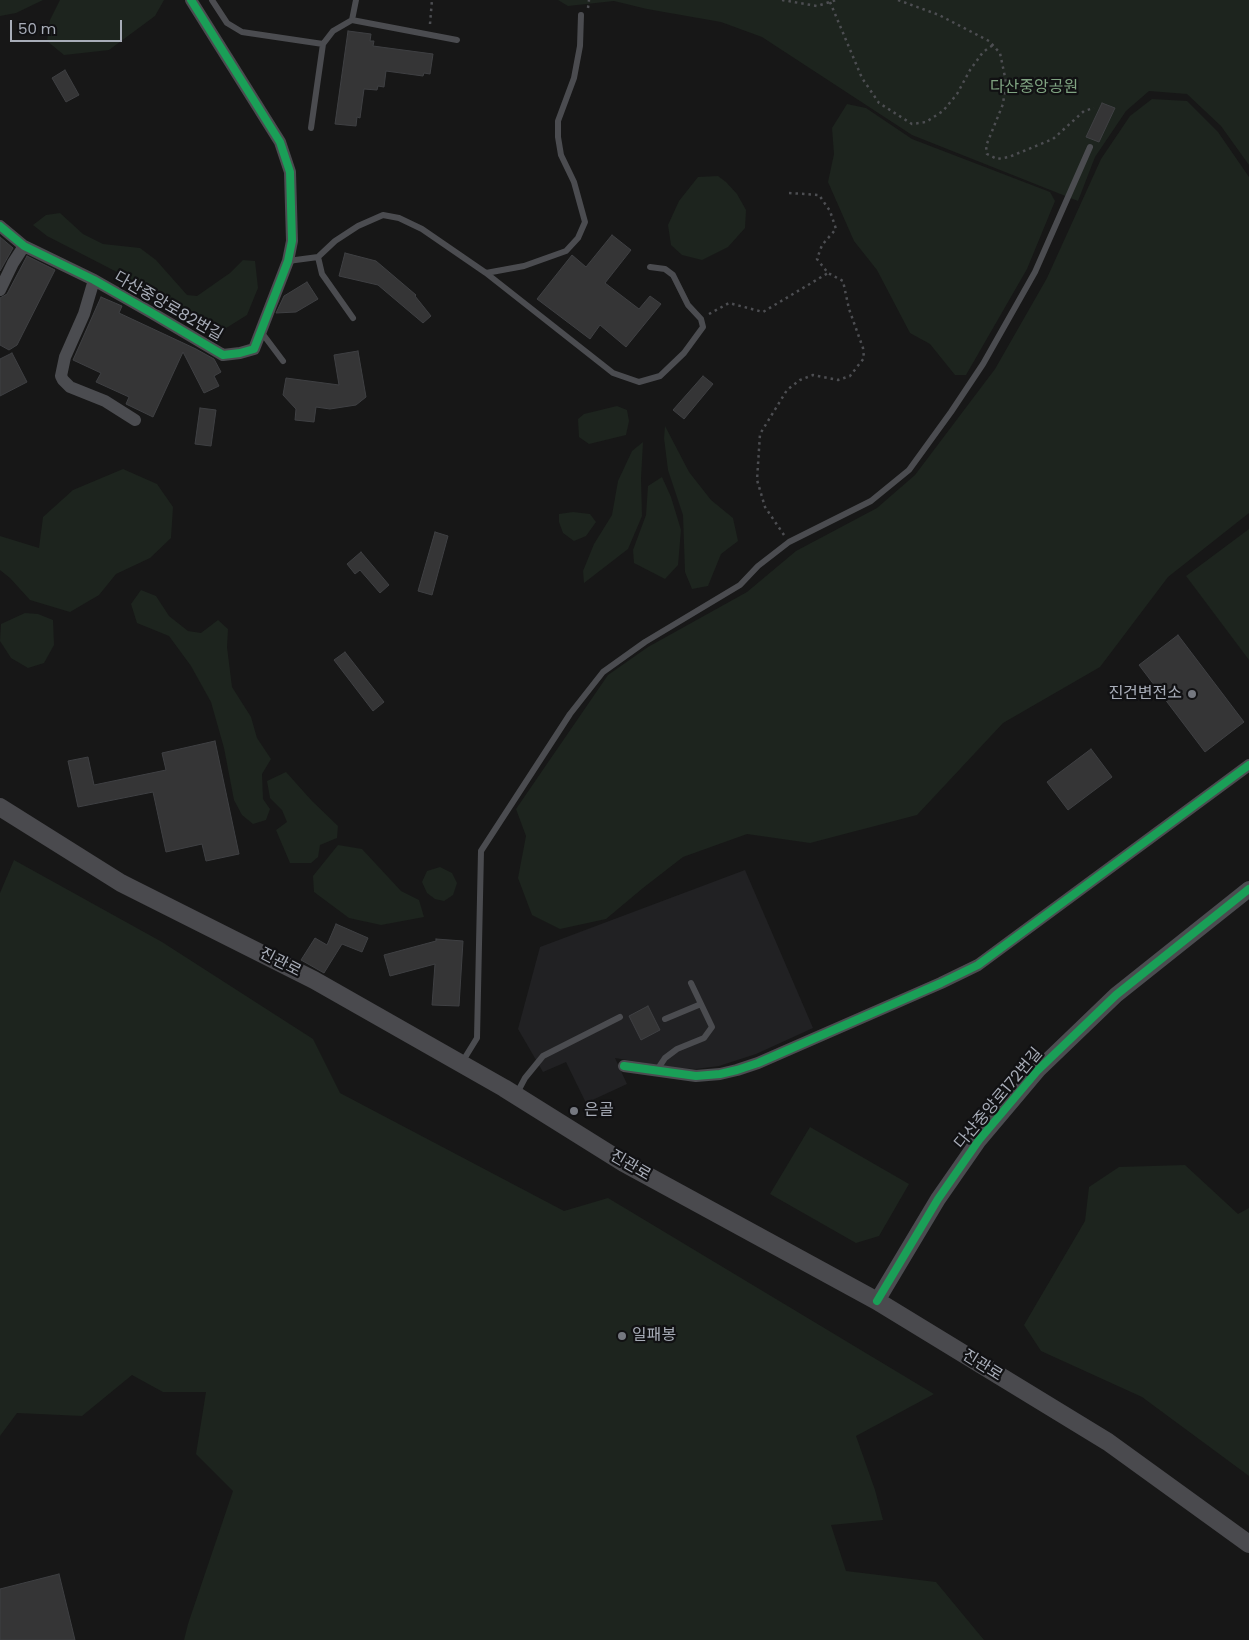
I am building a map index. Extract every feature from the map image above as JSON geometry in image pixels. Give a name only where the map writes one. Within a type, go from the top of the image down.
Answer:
[{"type":"main road","name":"진관로","points":[[0,807],[121,883],[314,980],[461,1064],[624,1163],[877,1301],[1108,1442],[1249,1544]]},
{"type":"street","name":"다산중앙로82번길","points":[[0,226],[24,246],[94,280],[223,355],[254,349],[262,333],[288,261],[292,241],[290,172],[280,142],[191,0]]},
{"type":"street","points":[[0,290],[13,263],[24,246]]},
{"type":"street","points":[[94,280],[84,314],[65,357],[61,376],[70,387],[105,401],[134,420]]},
{"type":"street","points":[[624,1066],[696,1076],[720,1074],[758,1063],[978,965],[1249,766]]},
{"type":"street","name":"다산중앙로172번길","points":[[877,1301],[938,1200],[979,1140],[1038,1070],[1116,995],[1249,889]]},
{"type":"lane","points":[[212,0],[227,23],[242,32],[323,44]]},
{"type":"lane","points":[[352,20],[356,0]]},
{"type":"lane","points":[[486,273],[524,266],[566,251],[578,238],[585,222],[574,182],[561,155],[558,137],[558,121],[574,78],[581,15]]},
{"type":"lane","points":[[311,128],[323,44],[333,31],[352,20],[457,40]]},
{"type":"lane","points":[[461,1064],[477,1038],[481,850],[570,714],[603,672],[646,642],[740,585],[758,566],[789,542],[871,501],[908,470],[951,412],[983,364],[1035,272],[1090,147]]},
{"type":"lane","points":[[288,261],[318,257],[335,241],[350,231],[383,215],[398,218],[422,229],[486,273],[613,373],[639,382],[660,376],[684,353],[703,327],[701,319],[688,305],[673,275],[665,269],[650,266]]},
{"type":"lane","points":[[318,257],[322,274],[353,318]]},
{"type":"lane","points":[[262,333],[283,361]]},
{"type":"lane","points":[[656,1071],[665,1058],[677,1049],[704,1038],[712,1027],[691,983]]},
{"type":"lane","points":[[665,1019],[701,1004]]},
{"type":"lane","points":[[515,1096],[525,1078],[543,1056],[620,1017]]},
{"type":"path","points":[[429,36],[432,0]]},
{"type":"path","points":[[782,0],[817,6],[836,0]]},
{"type":"path","points":[[898,0],[939,15],[989,41],[1000,53],[1006,82],[1003,104],[986,146],[987,154],[997,159],[1053,139],[1084,111],[1094,108]]},
{"type":"path","points":[[830,2],[862,78],[878,103],[912,124],[926,122],[943,111],[957,94],[970,70],[983,52],[993,45]]},
{"type":"path","points":[[789,193],[819,195],[830,211],[836,229],[822,245],[817,259],[828,273],[843,281],[849,309],[863,348],[864,358],[850,376],[838,380],[814,375],[800,380],[787,390],[760,434],[757,480],[765,508],[789,542]]},
{"type":"path","points":[[701,319],[729,303],[763,312],[828,273]]},
{"type":"shaded area","points":[[745,870],[813,1028],[756,1054],[719,1066],[696,1069],[676,1068],[615,1058],[627,1084],[586,1103],[566,1062],[543,1072],[518,1029],[540,947]]},
{"type":"green space","points":[[0,0],[43,0],[16,13],[0,16]]},
{"type":"green space","points":[[60,0],[164,0],[155,16],[109,50],[64,55],[47,41],[50,20]]},
{"type":"green space","name":"다산중앙공원","points":[[558,0],[1249,0],[1249,165],[1221,126],[1187,94],[1149,91],[1126,111],[1095,157],[1078,201],[912,135],[762,37],[721,22],[614,1],[568,6]]},
{"type":"green space","points":[[1152,99],[1187,101],[1218,132],[1249,177],[1249,513],[1168,577],[1100,667],[1003,723],[917,815],[810,843],[747,834],[683,857],[606,919],[560,929],[532,915],[518,878],[526,836],[516,809],[608,675],[648,647],[747,592],[796,551],[877,508],[915,475],[995,369],[1047,278],[1101,159],[1130,116]]},
{"type":"green space","points":[[847,104],[866,108],[912,139],[1050,192],[1055,201],[1027,269],[966,375],[955,375],[930,344],[910,333],[877,270],[854,241],[828,182],[834,154],[832,128]]},
{"type":"green space","points":[[718,176],[737,194],[746,210],[745,228],[728,247],[702,260],[682,255],[671,245],[668,225],[679,201],[698,177]]},
{"type":"green space","points":[[60,213],[83,234],[103,244],[140,248],[156,260],[187,295],[197,296],[230,273],[243,260],[255,261],[258,288],[247,315],[223,330],[195,326],[144,286],[47,236],[33,225],[46,215]]},
{"type":"green space","points":[[617,406],[627,410],[629,421],[626,435],[589,444],[579,437],[578,419],[584,414]]},
{"type":"green space","points":[[665,426],[689,472],[711,500],[733,518],[738,541],[721,554],[708,586],[692,589],[685,572],[683,515],[668,470],[664,438]]},
{"type":"green space","points":[[643,442],[641,478],[642,516],[628,549],[584,583],[583,571],[594,544],[612,515],[618,481],[632,451]]},
{"type":"green space","points":[[123,469],[157,484],[173,507],[171,538],[150,558],[116,574],[99,595],[70,612],[30,600],[0,570],[0,536],[39,548],[43,517],[73,490]]},
{"type":"green space","points":[[662,477],[671,497],[681,530],[678,565],[665,579],[634,563],[633,550],[646,515],[648,486]]},
{"type":"green space","points":[[573,512],[590,514],[596,522],[586,536],[574,541],[563,533],[559,522],[559,514]]},
{"type":"green space","points":[[1249,529],[1249,660],[1186,576]]},
{"type":"green space","points":[[141,590],[156,596],[169,616],[188,631],[201,633],[218,620],[228,629],[227,647],[232,687],[251,717],[257,738],[271,759],[262,774],[263,799],[270,809],[266,820],[253,824],[242,815],[234,800],[224,748],[211,702],[191,666],[169,636],[137,623],[131,604]]},
{"type":"green space","points":[[25,613],[38,614],[53,620],[54,645],[44,663],[28,668],[11,658],[0,641],[1,624]]},
{"type":"green space","points":[[286,772],[338,826],[337,838],[320,845],[318,857],[311,863],[290,863],[276,830],[287,822],[282,810],[270,798],[267,781]]},
{"type":"green space","points":[[338,845],[362,849],[401,891],[419,900],[424,917],[381,925],[349,918],[314,892],[313,876]]},
{"type":"green space","points":[[14,860],[162,942],[313,1039],[340,1093],[564,1211],[608,1198],[934,1394],[856,1436],[875,1490],[883,1520],[831,1525],[846,1571],[936,1582],[984,1640],[184,1640],[233,1491],[196,1454],[206,1392],[163,1392],[132,1375],[82,1416],[17,1413],[0,1436],[0,893]]},
{"type":"green space","points":[[440,867],[452,873],[457,883],[453,895],[444,901],[435,899],[427,893],[422,882],[427,871]]},
{"type":"green space","points":[[810,1127],[909,1184],[879,1236],[856,1243],[770,1194]]},
{"type":"green space","points":[[1185,1165],[1238,1214],[1249,1208],[1249,1476],[1142,1397],[1041,1351],[1024,1325],[1085,1221],[1089,1187],[1119,1167]]},
{"type":"building","points":[[348,31],[371,34],[370,41],[374,41],[373,46],[433,54],[430,74],[424,73],[423,76],[386,71],[384,87],[378,86],[377,90],[364,89],[360,118],[357,117],[356,126],[335,124]]},
{"type":"building","points":[[65,70],[79,95],[66,102],[52,78]]},
{"type":"building","points":[[1102,103],[1115,108],[1099,142],[1086,137]]},
{"type":"building","points":[[612,235],[631,250],[605,283],[639,309],[650,296],[661,304],[626,347],[600,325],[590,339],[537,299],[572,255],[586,267]]},
{"type":"building","points":[[0,237],[13,248],[0,271]]},
{"type":"building","points":[[345,253],[376,261],[416,295],[431,316],[423,323],[378,285],[339,276]]},
{"type":"building","points":[[27,256],[55,270],[17,345],[9,350],[0,345],[0,298],[7,294]]},
{"type":"building","points":[[307,282],[318,299],[296,312],[276,313],[284,296]]},
{"type":"building","points":[[101,297],[122,306],[119,313],[214,359],[221,372],[214,376],[219,386],[204,393],[183,352],[153,417],[126,404],[129,397],[96,382],[101,373],[73,360]]},
{"type":"building","points":[[358,351],[366,397],[356,405],[330,409],[316,407],[314,422],[295,420],[296,409],[283,395],[286,378],[339,385],[334,355]]},
{"type":"building","points":[[12,353],[27,382],[0,396],[0,359]]},
{"type":"building","points":[[703,376],[713,384],[684,419],[673,410]]},
{"type":"building","points":[[200,408],[216,410],[211,446],[195,444]]},
{"type":"building","points":[[435,532],[448,536],[432,595],[418,591]]},
{"type":"building","points":[[361,552],[389,585],[380,593],[360,570],[355,574],[347,564]]},
{"type":"building","name":"진건변전소","points":[[1178,635],[1244,722],[1205,752],[1139,665]]},
{"type":"building","points":[[345,652],[384,702],[373,711],[334,660]]},
{"type":"building","points":[[215,741],[239,854],[206,861],[202,844],[166,852],[153,792],[78,807],[68,761],[88,757],[94,785],[166,770],[162,753]]},
{"type":"building","points":[[1091,749],[1112,777],[1068,810],[1047,782]]},
{"type":"building","points":[[336,924],[368,938],[362,952],[342,944],[324,973],[301,960],[315,938],[327,945]]},
{"type":"building","points":[[436,939],[463,941],[459,1006],[432,1005],[435,964],[390,976],[384,955],[436,941]]},
{"type":"building","points":[[648,1006],[660,1030],[641,1040],[629,1016]]},
{"type":"building","points":[[59,1574],[75,1640],[0,1640],[0,1589]]},
{"type":"cycle path","points":[[0,226],[24,246],[94,280],[223,355],[254,349],[288,261],[292,241],[290,172],[280,142],[191,0]]},
{"type":"cycle path","points":[[624,1066],[696,1076],[737,1070],[758,1063],[941,983],[978,965],[1249,765]]},
{"type":"cycle path","points":[[877,1301],[938,1199],[979,1140],[1038,1070],[1116,995],[1249,889]]},
{"type":"place","name":"진건변전소","points":[[1192,694]]},
{"type":"place","name":"은골","points":[[574,1111]]},
{"type":"place","name":"일패봉","points":[[622,1336]]}]
